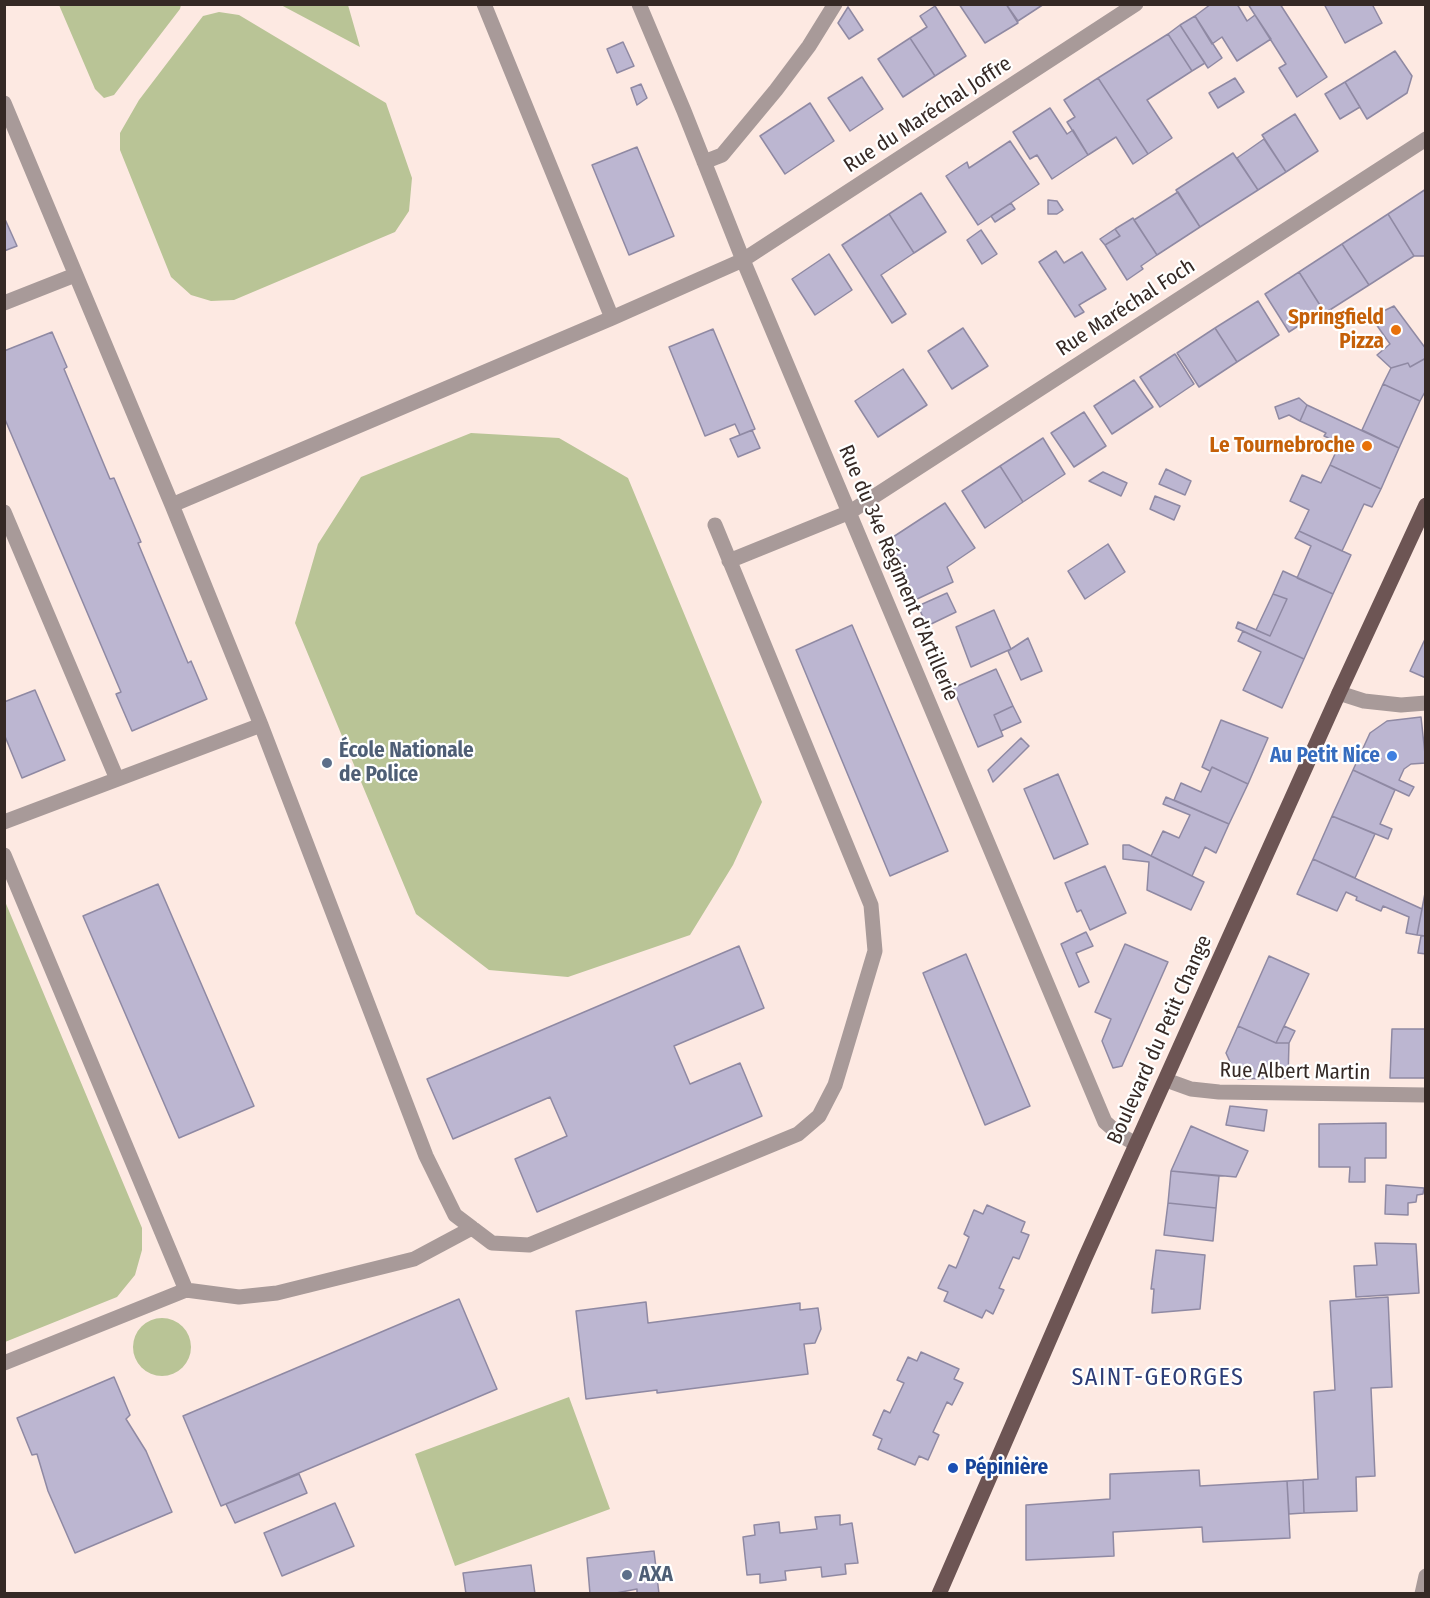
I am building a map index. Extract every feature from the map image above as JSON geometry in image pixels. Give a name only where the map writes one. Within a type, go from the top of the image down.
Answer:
[{"type":"main road","name":"Boulevard du Petit Change","points":[[939,1593],[1136,1144],[1425,505]]},
{"type":"street","points":[[484,4],[612,318]]},
{"type":"street","name":"Rue du 34e Régiment d'Artillerie","points":[[639,4],[743,260],[1105,1122],[1120,1135],[1136,1144]]},
{"type":"street","points":[[705,162],[722,155],[776,90],[809,46],[835,4]]},
{"type":"street","name":"Rue du Maréchal Joffre","points":[[172,505],[743,260],[1136,4]]},
{"type":"street","points":[[4,103],[261,725],[426,1156],[455,1215],[492,1243],[529,1245],[798,1134],[819,1116],[835,1085],[875,951],[871,905],[715,525]]},
{"type":"street","name":"Rue Maréchal Foch","points":[[729,561],[850,512],[1425,139]]},
{"type":"street","points":[[4,303],[75,275]]},
{"type":"street","points":[[4,512],[117,779]]},
{"type":"street","points":[[1339,693],[1364,701],[1401,705],[1425,703]]},
{"type":"street","points":[[4,822],[261,725]]},
{"type":"street","points":[[4,855],[186,1290]]},
{"type":"street","name":"Rue Albert Martin","points":[[1166,1080],[1191,1089],[1219,1092],[1425,1095]]},
{"type":"street","points":[[4,1364],[186,1290],[238,1297],[277,1293],[414,1259],[472,1228]]},
{"type":"street","points":[[1422,1593],[1425,1576]]},
{"type":"green space","points":[[59,5],[181,5],[114,95],[104,98],[95,89]]},
{"type":"green space","points":[[281,5],[348,5],[360,47]]},
{"type":"green space","points":[[219,12],[239,15],[386,103],[412,178],[409,211],[395,232],[234,300],[211,301],[191,295],[171,277],[120,150],[120,133],[139,100],[203,16]]},
{"type":"green space","points":[[471,433],[559,438],[628,478],[762,802],[733,865],[690,935],[568,977],[489,970],[416,914],[295,623],[318,544],[361,477]]},
{"type":"green space","points":[[4,899],[142,1228],[142,1250],[135,1275],[117,1297],[5,1342]]},
{"type":"green space","points":[[156,1318],[168,1318],[183,1326],[191,1341],[191,1353],[183,1368],[168,1376],[156,1376],[141,1368],[133,1353],[133,1341],[141,1326]]},
{"type":"green space","points":[[569,1397],[610,1509],[455,1566],[415,1454]]},
{"type":"building","points":[[959,4],[1006,4],[1018,23],[985,43]]},
{"type":"building","points":[[1006,4],[1044,4],[1018,21]]},
{"type":"building","points":[[1211,4],[1237,4],[1247,21],[1255,15],[1271,39],[1237,61],[1222,37],[1212,44],[1195,16]]},
{"type":"building","points":[[1248,4],[1280,4],[1327,77],[1297,97],[1279,68],[1286,64]]},
{"type":"building","points":[[1324,4],[1372,4],[1382,23],[1345,43]]},
{"type":"building","points":[[935,6],[966,56],[935,76],[910,38],[927,27],[920,16]]},
{"type":"building","points":[[848,7],[863,30],[849,39],[838,23]]},
{"type":"building","points":[[1195,16],[1222,58],[1208,68],[1180,25]]},
{"type":"building","points":[[1180,25],[1205,63],[1192,71],[1168,34]]},
{"type":"building","points":[[1168,34],[1192,71],[1147,100],[1172,138],[1148,154],[1098,78]]},
{"type":"building","points":[[910,38],[935,76],[903,97],[878,59]]},
{"type":"building","points":[[623,42],[634,66],[617,73],[607,49]]},
{"type":"building","points":[[1395,51],[1412,76],[1407,93],[1367,119],[1345,82]]},
{"type":"building","points":[[862,77],[883,109],[850,131],[828,98]]},
{"type":"building","points":[[1098,78],[1148,154],[1133,164],[1116,137],[1088,155],[1067,122],[1075,117],[1064,100]]},
{"type":"building","points":[[1235,78],[1244,92],[1218,108],[1209,93]]},
{"type":"building","points":[[1345,82],[1360,107],[1340,119],[1325,94]]},
{"type":"building","points":[[641,84],[647,98],[637,105],[631,88]]},
{"type":"building","points":[[810,103],[834,141],[785,174],[760,136]]},
{"type":"building","points":[[1050,108],[1067,134],[1073,130],[1088,155],[1052,179],[1037,155],[1030,159],[1013,132]]},
{"type":"building","points":[[1295,114],[1318,151],[1286,172],[1262,135]]},
{"type":"building","points":[[1264,139],[1286,172],[1258,190],[1237,158]]},
{"type":"building","points":[[1010,141],[1039,184],[978,225],[946,176],[967,162],[969,168]]},
{"type":"building","points":[[637,147],[674,236],[629,255],[592,165]]},
{"type":"building","points":[[1233,153],[1258,190],[1200,227],[1176,190]]},
{"type":"building","points":[[1426,189],[1426,256],[1414,256],[1388,214]]},
{"type":"building","points":[[1178,192],[1200,227],[1157,255],[1134,220]]},
{"type":"building","points":[[921,193],[946,232],[914,253],[889,214]]},
{"type":"building","points":[[1048,200],[1057,201],[1063,210],[1057,214],[1048,214]]},
{"type":"building","points":[[1011,203],[1015,209],[995,222],[991,216]]},
{"type":"building","points":[[889,214],[914,253],[881,275],[906,314],[892,323],[842,245]]},
{"type":"building","points":[[1388,214],[1414,256],[1369,285],[1342,244]]},
{"type":"building","points":[[4,217],[17,246],[4,251]]},
{"type":"building","points":[[1133,218],[1157,255],[1127,280],[1105,245],[1120,236],[1115,229]]},
{"type":"building","points":[[1115,229],[1120,236],[1105,245],[1100,239]]},
{"type":"building","points":[[981,230],[997,254],[982,264],[967,240]]},
{"type":"building","points":[[1342,244],[1369,285],[1325,313],[1299,272]]},
{"type":"building","points":[[1056,251],[1064,263],[1082,252],[1106,289],[1079,305],[1084,312],[1075,317],[1039,262]]},
{"type":"building","points":[[829,254],[852,290],[815,315],[792,279]]},
{"type":"building","points":[[1299,272],[1323,310],[1289,332],[1265,294]]},
{"type":"building","points":[[1258,301],[1279,335],[1237,362],[1215,328]]},
{"type":"building","name":"Springfield Pizza","points":[[1394,306],[1426,349],[1426,358],[1410,367],[1408,363],[1391,368],[1377,355],[1390,344],[1371,317]]},
{"type":"building","points":[[963,328],[988,366],[952,389],[928,351]]},
{"type":"building","points":[[1215,328],[1237,362],[1199,387],[1177,353]]},
{"type":"building","points":[[713,329],[755,429],[740,435],[735,424],[705,436],[669,347]]},
{"type":"building","points":[[52,332],[67,367],[64,369],[110,479],[114,478],[141,542],[138,543],[188,663],[191,661],[207,699],[132,731],[116,694],[121,692],[4,417],[4,351]]},
{"type":"building","points":[[1175,354],[1194,384],[1160,407],[1140,377]]},
{"type":"building","points":[[1426,358],[1426,390],[1420,401],[1383,384],[1391,368],[1408,363],[1410,367]]},
{"type":"building","points":[[903,369],[927,405],[878,437],[855,401]]},
{"type":"building","points":[[1134,380],[1153,407],[1112,434],[1094,406]]},
{"type":"building","points":[[1383,384],[1420,401],[1399,448],[1362,430]]},
{"type":"building","points":[[1299,398],[1307,405],[1300,421],[1289,415],[1279,419],[1275,407]]},
{"type":"building","name":"Le Tournebroche","points":[[1307,405],[1399,448],[1381,489],[1330,465],[1340,443],[1324,436],[1326,433],[1300,421]]},
{"type":"building","points":[[1084,412],[1106,446],[1074,467],[1051,433]]},
{"type":"building","points":[[752,430],[760,448],[738,457],[730,439]]},
{"type":"building","points":[[1043,438],[1065,474],[1023,502],[1000,466]]},
{"type":"building","points":[[1330,465],[1381,489],[1372,507],[1364,504],[1342,551],[1299,531],[1309,510],[1290,501],[1302,475],[1321,483]]},
{"type":"building","points":[[1000,466],[1023,502],[985,528],[962,491]]},
{"type":"building","points":[[1166,469],[1191,481],[1185,495],[1159,484]]},
{"type":"building","points":[[1103,472],[1127,483],[1121,496],[1089,481]]},
{"type":"building","points":[[1155,496],[1180,506],[1174,520],[1150,509]]},
{"type":"building","points":[[945,503],[975,548],[947,567],[953,582],[915,600],[890,539]]},
{"type":"building","points":[[1299,531],[1351,555],[1333,594],[1297,578],[1311,546],[1295,538]]},
{"type":"building","points":[[1108,544],[1125,572],[1085,599],[1068,571]]},
{"type":"building","points":[[1283,571],[1333,594],[1304,659],[1236,628],[1238,622],[1270,636],[1287,599],[1273,594]]},
{"type":"building","points":[[947,593],[956,612],[927,626],[918,606]]},
{"type":"building","points":[[1273,594],[1287,599],[1270,636],[1256,630]]},
{"type":"building","points":[[994,610],[1011,649],[971,667],[956,627]]},
{"type":"building","points":[[852,625],[948,851],[890,876],[796,650]]},
{"type":"building","points":[[1243,631],[1304,659],[1282,708],[1243,690],[1261,652],[1238,641]]},
{"type":"building","points":[[1426,637],[1426,678],[1410,671]]},
{"type":"building","points":[[1028,638],[1042,671],[1021,680],[1008,651]]},
{"type":"building","points":[[996,669],[1013,706],[994,715],[1003,736],[978,747],[953,688]]},
{"type":"building","points":[[35,690],[65,760],[22,778],[4,734],[4,702]]},
{"type":"building","points":[[1013,706],[1021,722],[1001,731],[994,715]]},
{"type":"building","name":"Au Petit Nice","points":[[1421,717],[1426,763],[1411,764],[1404,769],[1399,780],[1414,787],[1409,796],[1353,770],[1370,733],[1387,721]]},
{"type":"building","points":[[1221,720],[1268,738],[1248,784],[1212,767],[1210,771],[1202,767]]},
{"type":"building","points":[[1021,738],[1029,746],[993,782],[988,770]]},
{"type":"building","points":[[1212,767],[1248,784],[1229,824],[1174,800],[1181,783],[1201,792]]},
{"type":"building","points":[[1353,770],[1395,790],[1380,824],[1392,829],[1388,839],[1332,816]]},
{"type":"building","points":[[1058,774],[1088,844],[1054,859],[1024,789]]},
{"type":"building","points":[[1166,797],[1229,824],[1216,853],[1205,847],[1192,876],[1151,856],[1163,831],[1179,838],[1190,815],[1163,804]]},
{"type":"building","points":[[1332,816],[1375,834],[1355,878],[1313,859]]},
{"type":"building","points":[[1123,845],[1129,845],[1204,882],[1191,910],[1147,890],[1149,862],[1123,859]]},
{"type":"building","points":[[1313,859],[1422,909],[1417,935],[1406,933],[1409,917],[1383,906],[1381,911],[1356,900],[1357,897],[1346,892],[1337,911],[1297,894]]},
{"type":"building","points":[[1105,866],[1126,913],[1090,930],[1081,910],[1077,912],[1065,883]]},
{"type":"building","points":[[158,884],[254,1106],[179,1138],[83,916]]},
{"type":"building","points":[[1426,888],[1426,936],[1417,935]]},
{"type":"building","points":[[1086,932],[1093,946],[1076,953],[1089,982],[1079,987],[1061,944]]},
{"type":"building","points":[[1421,936],[1426,936],[1426,954],[1418,953]]},
{"type":"building","points":[[1125,944],[1168,962],[1122,1066],[1113,1068],[1102,1041],[1111,1019],[1095,1012]]},
{"type":"building","points":[[739,946],[764,1008],[674,1046],[690,1084],[740,1063],[762,1116],[537,1212],[515,1159],[567,1136],[550,1097],[453,1139],[427,1079]]},
{"type":"building","points":[[966,954],[1030,1106],[985,1125],[923,973]]},
{"type":"building","points":[[1269,956],[1309,974],[1276,1043],[1238,1026]]},
{"type":"building","points":[[1238,1026],[1276,1043],[1289,1043],[1288,1078],[1238,1079],[1226,1053]]},
{"type":"building","points":[[1284,1026],[1295,1031],[1289,1043],[1276,1043]]},
{"type":"building","points":[[1392,1029],[1426,1029],[1426,1078],[1390,1078]]},
{"type":"building","points":[[1230,1106],[1267,1110],[1264,1131],[1226,1125]]},
{"type":"building","points":[[1386,1123],[1386,1158],[1365,1158],[1365,1182],[1349,1182],[1350,1167],[1319,1167],[1319,1124]]},
{"type":"building","points":[[1191,1126],[1248,1151],[1236,1177],[1171,1171]]},
{"type":"building","points":[[1171,1171],[1219,1176],[1216,1208],[1168,1203]]},
{"type":"building","points":[[1386,1185],[1424,1188],[1423,1194],[1417,1195],[1416,1202],[1408,1203],[1408,1215],[1385,1214]]},
{"type":"building","points":[[1168,1203],[1216,1208],[1213,1241],[1164,1235]]},
{"type":"building","points":[[987,1205],[1025,1222],[1021,1232],[1029,1235],[1019,1259],[1013,1257],[999,1288],[1004,1290],[993,1314],[986,1310],[982,1318],[944,1301],[948,1292],[938,1288],[949,1265],[956,1268],[969,1237],[964,1234],[974,1210],[983,1214]]},
{"type":"building","points":[[1375,1243],[1416,1244],[1419,1293],[1356,1297],[1354,1266],[1377,1265]]},
{"type":"building","points":[[1156,1250],[1205,1255],[1200,1309],[1152,1313],[1154,1289],[1151,1289]]},
{"type":"building","points":[[1388,1297],[1392,1387],[1371,1388],[1375,1476],[1356,1477],[1357,1511],[1304,1513],[1303,1480],[1318,1479],[1314,1392],[1335,1390],[1330,1301]]},
{"type":"building","points":[[459,1299],[497,1389],[221,1506],[183,1416]]},
{"type":"building","points":[[646,1302],[648,1323],[800,1303],[800,1310],[818,1308],[821,1329],[815,1343],[804,1344],[808,1374],[657,1393],[657,1390],[586,1399],[576,1311]]},
{"type":"building","points":[[921,1352],[959,1369],[954,1379],[963,1383],[952,1405],[947,1402],[933,1432],[939,1435],[928,1460],[919,1456],[915,1465],[878,1449],[882,1439],[873,1435],[884,1410],[890,1413],[904,1383],[897,1380],[908,1357],[917,1361]]},
{"type":"building","points":[[114,1377],[130,1415],[126,1419],[146,1451],[172,1512],[75,1553],[48,1491],[37,1454],[32,1455],[17,1418]]},
{"type":"building","points":[[1199,1470],[1200,1486],[1287,1481],[1290,1538],[1203,1542],[1202,1527],[1113,1532],[1114,1556],[1026,1560],[1026,1505],[1110,1499],[1110,1474]]},
{"type":"building","points":[[299,1474],[307,1493],[235,1523],[226,1504]]},
{"type":"building","points":[[1303,1480],[1304,1513],[1289,1514],[1287,1481]]},
{"type":"building","points":[[335,1503],[354,1546],[282,1576],[264,1533]]},
{"type":"building","points":[[840,1515],[840,1525],[852,1523],[858,1563],[845,1564],[846,1574],[822,1577],[821,1567],[785,1571],[786,1580],[760,1583],[760,1574],[747,1575],[743,1537],[755,1535],[754,1525],[779,1522],[780,1533],[817,1529],[815,1517]]},
{"type":"building","points":[[654,1551],[659,1594],[637,1594],[637,1589],[611,1594],[590,1594],[587,1558]]},
{"type":"building","points":[[531,1565],[535,1594],[466,1594],[463,1573]]},
{"type":"place","name":"Springfield Pizza","points":[[1396,330]]},
{"type":"place","name":"Le Tournebroche","points":[[1367,446]]},
{"type":"place","name":"Au Petit Nice","points":[[1392,756]]},
{"type":"place","name":"École Nationale de Police","points":[[327,763]]},
{"type":"place","name":"Pépinière","points":[[953,1468]]},
{"type":"place","name":"AXA","points":[[627,1575]]},
{"type":"district","name":"SAINT-GEORGES","points":[[1158,1378]]}]
